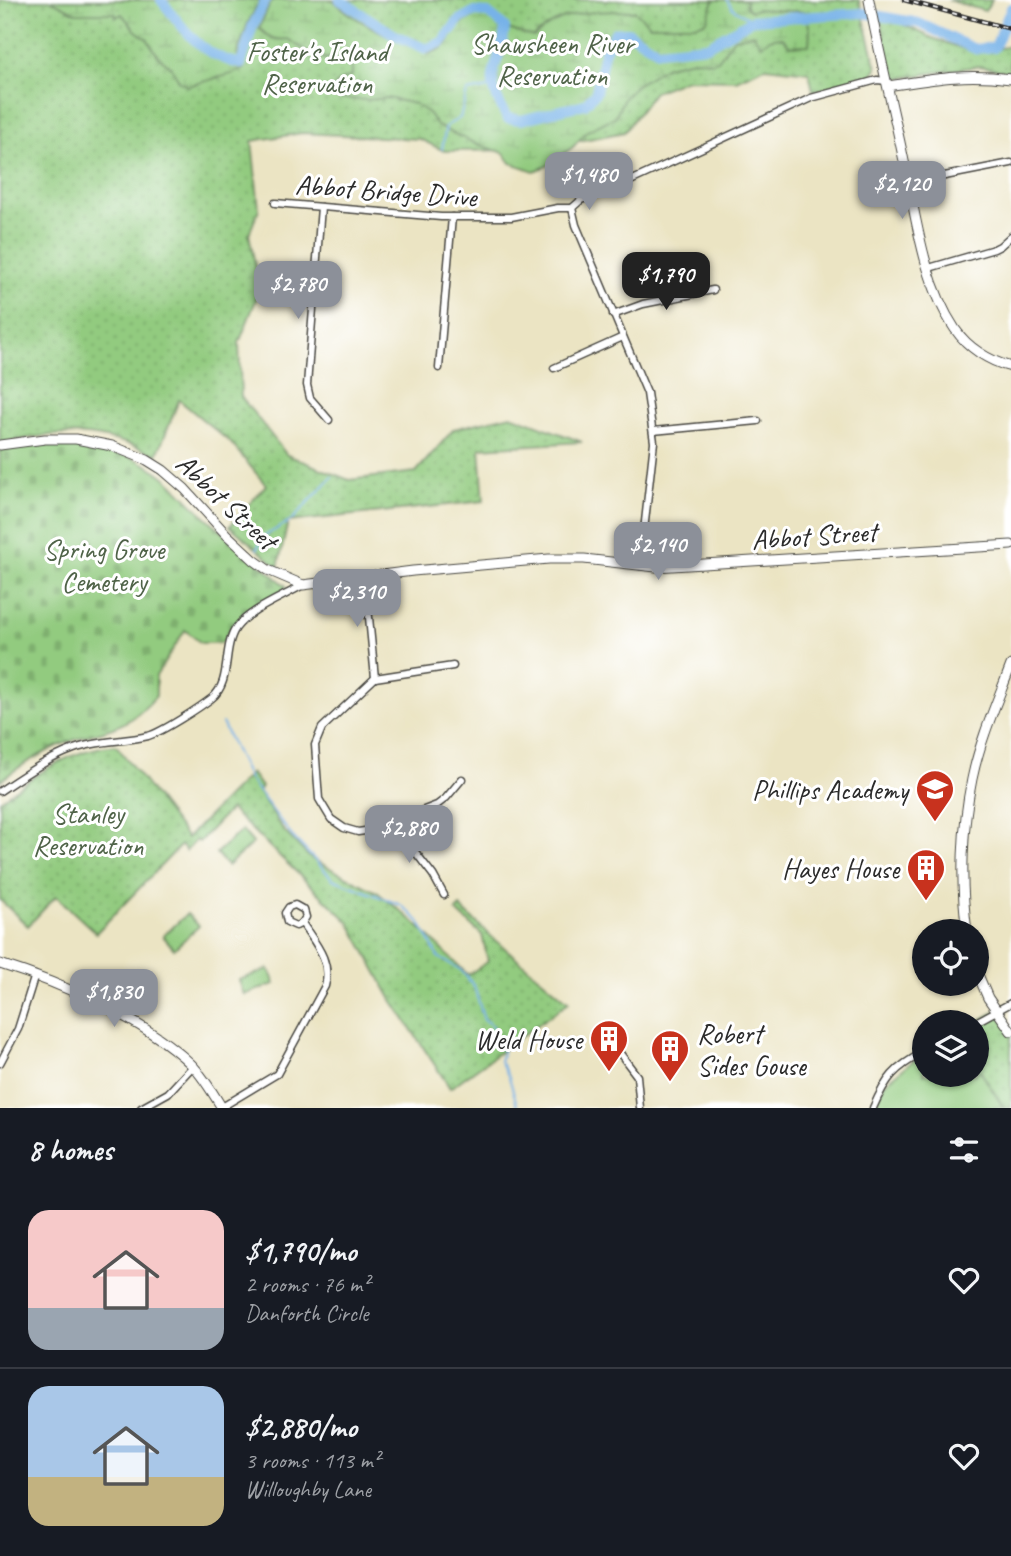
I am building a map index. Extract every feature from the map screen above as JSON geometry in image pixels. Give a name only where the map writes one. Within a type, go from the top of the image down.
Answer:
[{"type":"street","points":[[870,3],[929,268],[943,306],[955,329],[970,346],[1009,368]]},
{"type":"street","points":[[887,84],[954,75],[1011,79]]},
{"type":"street","name":"Abbot Bridge Drive","points":[[275,203],[452,218],[511,217],[572,208],[582,200],[624,184],[811,98],[877,80],[887,84]]},
{"type":"street","points":[[909,183],[1011,163]]},
{"type":"street","points":[[321,207],[307,385],[310,398],[329,420]]},
{"type":"street","points":[[572,208],[576,225],[647,393],[653,431],[640,566]]},
{"type":"street","points":[[439,368],[452,218]]},
{"type":"street","points":[[929,268],[1000,247],[1011,236]]},
{"type":"street","points":[[613,315],[665,298],[713,290]]},
{"type":"street","points":[[554,368],[623,337]]},
{"type":"street","points":[[653,431],[758,421]]},
{"type":"street","name":"Abbot Street","points":[[0,445],[46,439],[76,439],[112,446],[147,460],[185,489],[254,560],[268,570],[303,585],[443,567],[549,559],[596,560],[640,566],[735,563],[1011,545]]},
{"type":"street","points":[[365,577],[375,678]]},
{"type":"street","points":[[0,791],[33,769],[75,748],[99,741],[152,735],[213,697],[222,683],[229,642],[235,629],[246,618],[303,585]]},
{"type":"street","points":[[965,919],[965,835],[972,779],[1011,665]]},
{"type":"street","points":[[453,666],[375,678],[322,728],[315,745],[319,799],[331,819],[350,830],[372,830],[437,806],[462,779]]},
{"type":"street","points":[[393,823],[432,874],[444,895]]},
{"type":"street","points":[[0,964],[35,975],[126,1019],[163,1042],[193,1066],[222,1107],[277,1074],[325,986],[325,960],[302,923]]},
{"type":"street","points":[[0,1063],[18,1029],[35,975]]},
{"type":"street","points":[[988,996],[1011,1031]]},
{"type":"street","points":[[989,1015],[1011,1003]]},
{"type":"street","points":[[618,1052],[637,1076],[640,1108]]},
{"type":"street","points":[[873,1108],[884,1084],[896,1068],[912,1059]]},
{"type":"street","points":[[141,1108],[168,1093],[193,1066]]},
{"type":"green space","points":[[0,0],[859,0],[877,68],[871,76],[813,91],[809,72],[765,67],[736,80],[687,79],[654,92],[624,132],[533,150],[444,151],[420,139],[302,133],[252,141],[259,209],[249,234],[260,290],[239,343],[241,397],[287,455],[349,480],[416,472],[454,429],[511,415],[582,442],[480,448],[484,501],[288,522],[278,567],[230,526],[266,485],[231,443],[179,400],[157,455],[117,441],[80,434],[42,436],[0,444]]},
{"type":"green space","points":[[50,0],[260,0],[237,54],[244,69],[188,86],[180,82],[148,40],[135,30],[122,14],[116,17],[115,13],[76,13]]},
{"type":"green space","name":"Shawsheen River Reservation","points":[[272,0],[333,0],[366,24],[429,54],[447,44],[457,27],[476,15],[485,14],[500,27],[534,37],[545,28],[568,17],[594,12],[635,11],[650,25],[697,25],[707,21],[714,0],[746,0],[746,7],[751,11],[758,9],[805,12],[810,30],[809,45],[790,46],[782,37],[768,40],[762,45],[754,34],[734,38],[718,60],[712,62],[697,59],[667,66],[635,86],[624,98],[615,117],[587,131],[573,147],[547,166],[534,171],[511,163],[504,153],[437,126],[429,114],[415,104],[387,98],[337,98],[333,88],[339,81],[352,76],[352,60],[347,54],[321,58],[288,39],[275,39],[266,34],[259,28]]},
{"type":"green space","points":[[948,0],[992,0],[985,11]]},
{"type":"green space","points":[[879,13],[932,38],[976,53],[1011,46],[1009,72],[979,66],[893,79]]},
{"type":"green space","name":"Spring Grove Cemetery","points":[[46,443],[105,449],[145,464],[170,482],[199,511],[286,586],[285,590],[243,615],[229,630],[222,643],[201,643],[185,630],[156,676],[156,696],[132,718],[121,725],[49,750],[0,781],[0,450]]},
{"type":"green space","name":"Stanley Reservation","points":[[116,745],[187,838],[251,773],[261,787],[258,791],[284,831],[310,858],[377,892],[413,921],[468,975],[488,961],[482,935],[456,911],[460,907],[569,1002],[450,1088],[392,1000],[349,922],[230,809],[199,842],[196,840],[186,851],[181,845],[96,933],[56,896],[28,926],[0,900],[0,800],[54,765],[99,747]]},
{"type":"green space","points":[[242,830],[253,843],[227,866],[216,853]]},
{"type":"green space","points":[[187,914],[199,926],[174,949],[163,936]]},
{"type":"green space","points":[[269,969],[275,984],[244,995],[239,980]]},
{"type":"green space","points":[[997,1011],[1011,1031],[1011,1108],[1004,1108],[989,1085],[989,1015]]},
{"type":"green space","points":[[912,1062],[912,1087],[989,1087],[989,1085],[1004,1108],[874,1108],[884,1084]]},
{"type":"waterway","points":[[161,0],[195,41],[215,55],[241,64],[253,25],[266,0]]},
{"type":"waterway","points":[[340,0],[395,35],[426,49],[442,42],[459,20],[473,12],[488,13],[505,27],[493,76],[495,92],[507,118],[521,120],[585,104],[596,92],[604,53],[615,32],[628,32],[658,51],[707,46],[752,20],[863,13],[919,23],[975,49],[995,47],[1011,8]]},
{"type":"waterway","points":[[727,0],[732,8],[752,20]]},
{"type":"waterway","points":[[442,149],[446,126],[460,118],[467,92],[494,87]]},
{"type":"waterway","points":[[257,549],[263,537],[292,520],[332,477]]},
{"type":"waterway","points":[[222,723],[249,779],[292,836],[333,879],[401,905],[419,921],[438,957],[461,970],[474,986],[484,1020],[493,1026],[495,1040],[503,1050],[500,1061],[509,1077],[518,1108]]},
{"type":"railway","points":[[904,0],[1011,29]]},
{"type":"place","name":"Phillips Academy","points":[[935,823]]},
{"type":"place","name":"Hayes House","points":[[926,902]]},
{"type":"place","name":"Weld House","points":[[609,1073]]},
{"type":"place","name":"Robert Sides Gouse","points":[[670,1083]]},
{"type":"park label","name":"Foster's Island Reservation","points":[[317,67]]}]
